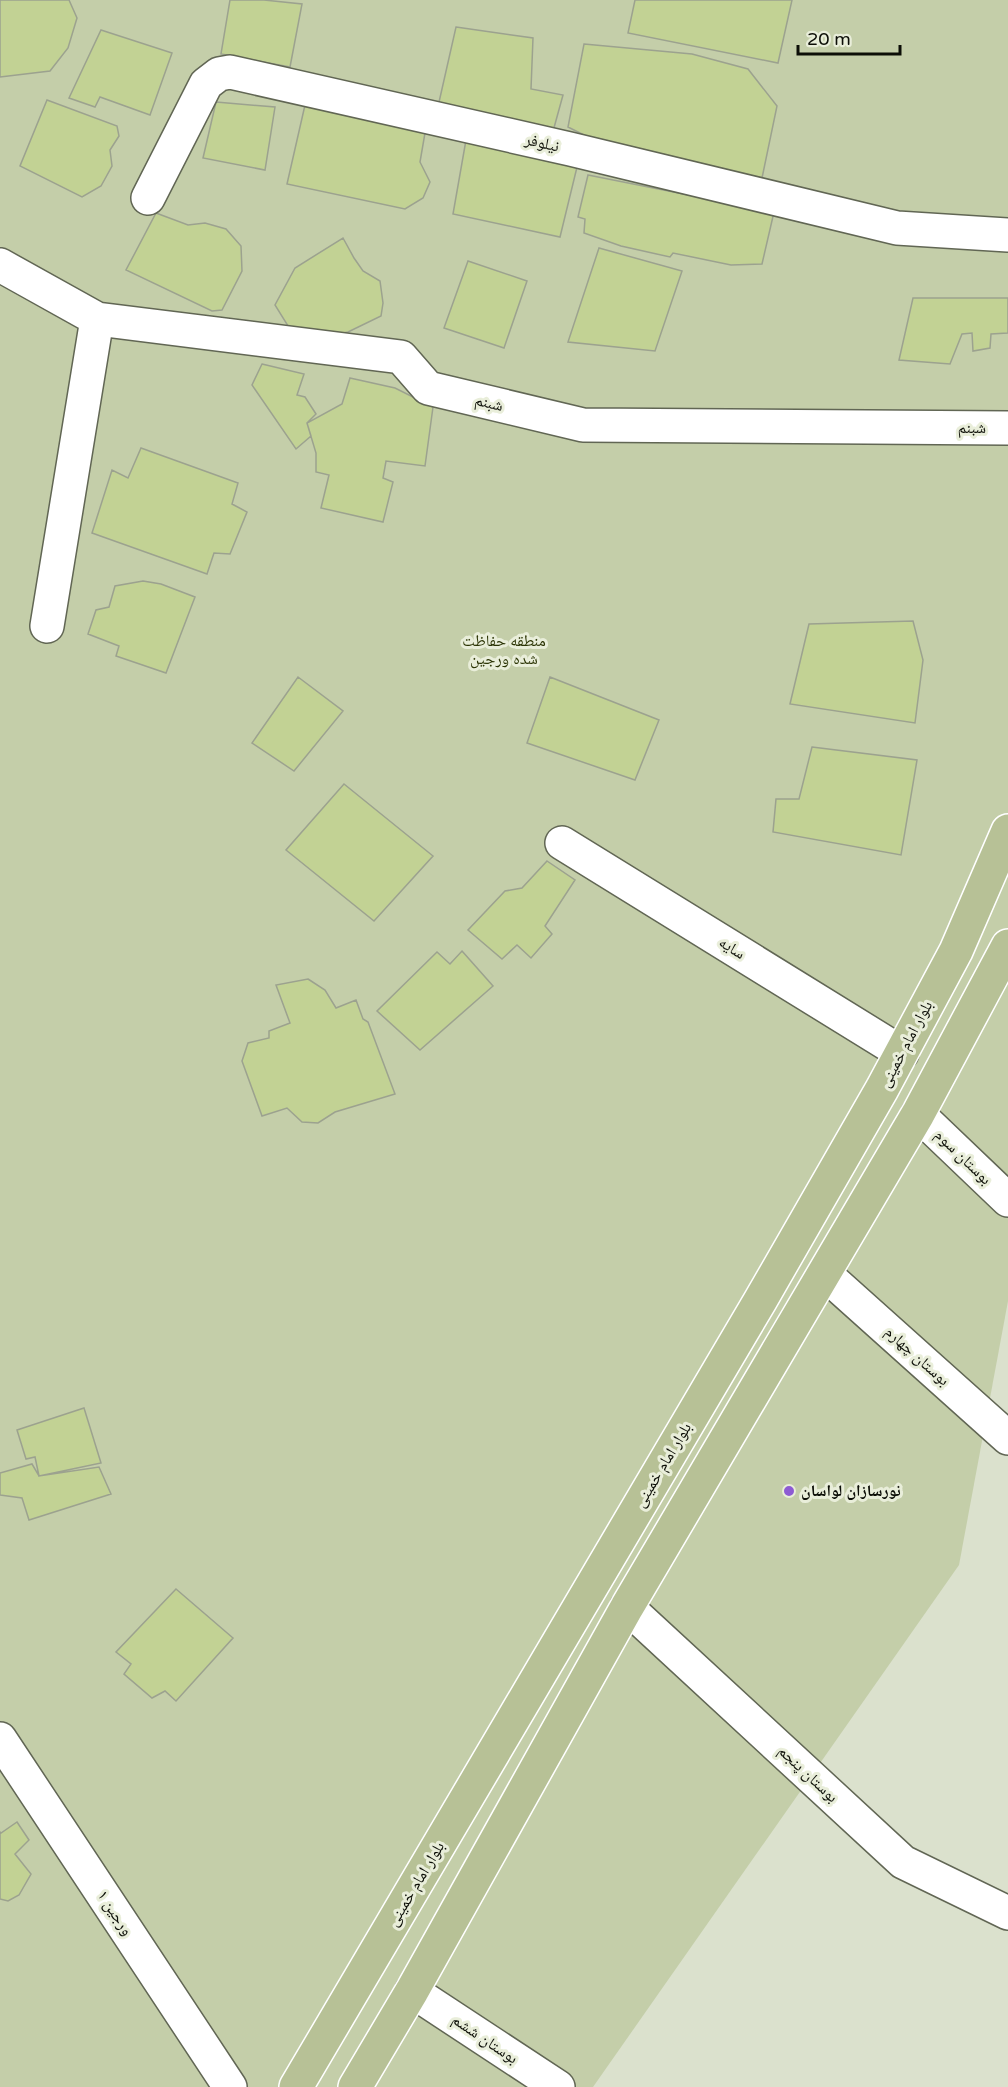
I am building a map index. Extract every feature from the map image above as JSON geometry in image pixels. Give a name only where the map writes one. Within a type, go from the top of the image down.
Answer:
[{"type":"main road","name":"بلوار امام خمینی","points":[[296,2087],[760,1301],[902,1053],[956,951],[1008,831]]},
{"type":"main road","points":[[355,2087],[412,1991],[627,1607],[918,1114],[1008,946]]},
{"type":"street","name":"نیلوفر","points":[[148,198],[206,84],[219,74],[230,72],[570,149],[897,228],[1008,235]]},
{"type":"street","name":"شبنم","points":[[0,264],[97,319],[401,357],[428,388],[583,425],[1008,428]]},
{"type":"street","points":[[47,626],[97,319]]},
{"type":"street","name":"سایه","points":[[562,843],[902,1053]]},
{"type":"street","name":"بوستان سوم","points":[[918,1114],[1008,1200]]},
{"type":"street","name":"بوستان چهارم","points":[[825,1274],[1008,1438]]},
{"type":"street","name":"بوستان پنجم","points":[[627,1607],[903,1862],[1008,1913]]},
{"type":"street","name":"ورجین ۱","points":[[0,1739],[230,2087]]},
{"type":"street","name":"بوستان ششم","points":[[412,1991],[558,2087]]},
{"type":"green space","name":"منطقه حفاظت شده ورجین","points":[[0,0],[1008,0],[1008,1301],[959,1565],[593,2087],[0,2087]]},
{"type":"building","points":[[0,0],[69,0],[77,18],[68,48],[50,71],[0,77]]},
{"type":"building","points":[[230,0],[264,0],[302,4],[290,67],[221,54]]},
{"type":"building","points":[[635,0],[792,0],[778,63],[628,33]]},
{"type":"building","points":[[456,27],[533,38],[531,89],[563,95],[552,135],[437,111]]},
{"type":"building","points":[[101,30],[172,53],[150,115],[100,97],[95,107],[69,98]]},
{"type":"building","points":[[584,44],[692,54],[748,69],[777,106],[762,178],[606,146],[568,127]]},
{"type":"building","points":[[47,100],[117,126],[119,136],[110,150],[112,166],[101,186],[82,197],[20,166]]},
{"type":"building","points":[[216,102],[275,107],[265,170],[203,158]]},
{"type":"building","points":[[305,105],[425,133],[420,162],[430,182],[423,198],[405,209],[287,184]]},
{"type":"building","points":[[466,140],[578,163],[560,237],[453,214]]},
{"type":"building","points":[[588,175],[774,212],[762,264],[731,265],[673,253],[670,257],[621,246],[584,233],[585,219],[578,217]]},
{"type":"building","points":[[156,213],[188,225],[205,223],[226,229],[241,246],[242,271],[222,310],[212,311],[126,270]]},
{"type":"building","points":[[343,238],[363,271],[380,281],[383,303],[381,316],[348,332],[315,339],[288,326],[275,305],[295,268]]},
{"type":"building","points":[[599,248],[682,271],[655,351],[568,342]]},
{"type":"building","points":[[468,261],[527,281],[504,348],[444,328]]},
{"type":"building","points":[[913,298],[1008,298],[1008,333],[991,334],[990,348],[973,351],[972,333],[962,334],[950,364],[899,360]]},
{"type":"building","points":[[262,364],[304,374],[297,395],[305,397],[316,414],[307,423],[311,436],[296,449],[252,385]]},
{"type":"building","points":[[350,378],[395,388],[433,407],[425,466],[386,461],[383,478],[393,482],[383,522],[321,508],[329,475],[316,472],[316,453],[307,423],[342,404]]},
{"type":"building","points":[[141,448],[238,483],[232,504],[247,512],[230,554],[214,553],[207,574],[92,533],[112,470],[128,478]]},
{"type":"building","points":[[143,581],[161,584],[195,597],[166,673],[116,656],[119,646],[88,634],[96,610],[109,607],[115,586]]},
{"type":"building","points":[[913,621],[923,660],[915,723],[790,704],[809,624]]},
{"type":"building","points":[[298,677],[343,711],[294,771],[252,743]]},
{"type":"building","points":[[550,677],[659,720],[635,780],[527,743]]},
{"type":"building","points":[[812,747],[917,760],[901,855],[773,832],[776,799],[799,799]]},
{"type":"building","points":[[344,784],[433,856],[374,921],[286,850]]},
{"type":"building","points":[[547,861],[575,880],[545,926],[552,934],[531,958],[517,945],[502,959],[468,930],[505,891],[522,888]]},
{"type":"building","points":[[462,951],[493,986],[420,1050],[377,1011],[437,952],[450,964]]},
{"type":"building","points":[[308,979],[325,990],[336,1008],[356,1000],[363,1019],[368,1022],[395,1094],[335,1112],[318,1123],[302,1122],[287,1108],[262,1116],[242,1061],[248,1043],[269,1038],[269,1031],[290,1023],[276,985]]},
{"type":"building","points":[[84,1408],[101,1463],[39,1476],[35,1457],[26,1459],[17,1430]]},
{"type":"building","points":[[32,1464],[39,1476],[99,1467],[111,1494],[29,1520],[22,1498],[0,1495],[0,1473]]},
{"type":"building","points":[[176,1589],[233,1638],[176,1701],[165,1691],[152,1698],[124,1674],[131,1664],[116,1652]]},
{"type":"building","points":[[17,1822],[29,1840],[15,1854],[31,1874],[19,1895],[8,1901],[0,1899],[0,1832]]},
{"type":"place","name":"نورسازان لواسان","points":[[789,1491]]}]
